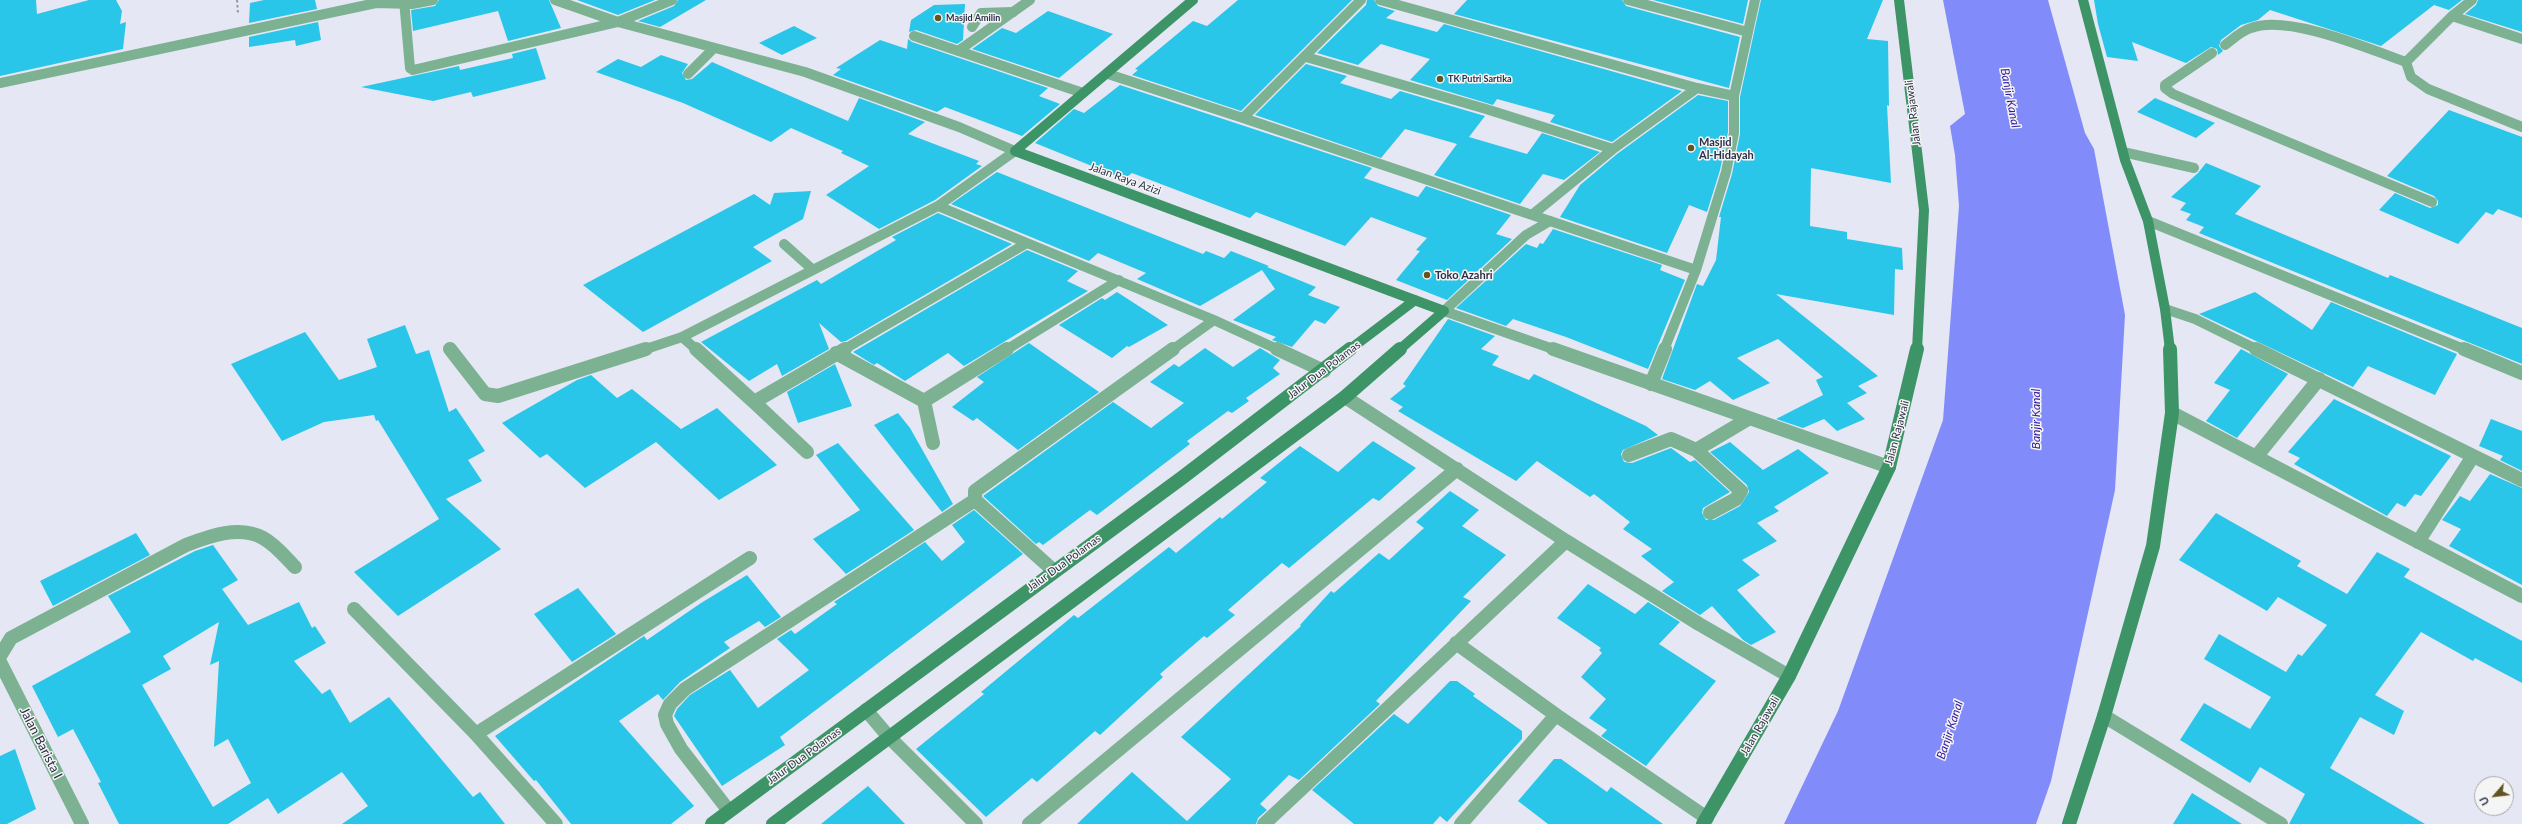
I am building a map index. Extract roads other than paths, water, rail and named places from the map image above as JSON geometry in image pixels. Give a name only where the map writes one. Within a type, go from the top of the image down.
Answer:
[{"type":"street","points":[[0,84],[376,3],[388,1],[404,2],[433,0]]},
{"type":"street","points":[[555,0],[618,22],[713,49],[805,72],[945,122],[1015,151]]},
{"type":"street","points":[[404,2],[410,68],[413,70],[618,22],[672,0]]},
{"type":"street","points":[[958,51],[1030,0]]},
{"type":"street","points":[[449,348],[485,394],[498,396],[594,367],[682,337],[812,269],[938,206],[1015,151],[1083,93],[1108,74],[1193,0]]},
{"type":"street","points":[[1243,118],[1306,57],[1361,0]]},
{"type":"street","points":[[1380,0],[1697,88],[1734,96]]},
{"type":"street","points":[[1628,0],[1748,32]]},
{"type":"street","points":[[1651,384],[1696,270],[1726,172],[1734,133],[1734,96],[1754,0]]},
{"type":"street","name":"Jalan Rajawali","points":[[1705,821],[1789,676],[1889,467],[1917,355],[1924,210],[1899,0]]},
{"type":"street","points":[[2069,824],[2104,716],[2153,546],[2172,413],[2170,348],[2165,309],[2148,221],[2123,152],[2083,0]]},
{"type":"street","points":[[2406,62],[2452,16],[2472,0]]},
{"type":"street","points":[[972,27],[981,13],[1013,12]]},
{"type":"street","points":[[2452,16],[2522,39]]},
{"type":"street","points":[[2225,45],[2251,27],[2262,25],[2283,26],[2317,34],[2406,62]]},
{"type":"street","points":[[914,36],[1083,93]]},
{"type":"street","points":[[688,74],[713,49]]},
{"type":"street","points":[[2212,53],[2174,78],[2165,88],[2173,94],[2432,202]]},
{"type":"street","points":[[1306,57],[1486,109],[1613,149]]},
{"type":"street","points":[[2406,62],[2411,77],[2428,89],[2522,127]]},
{"type":"street","points":[[1108,74],[1696,270]]},
{"type":"street","points":[[1532,215],[1613,149],[1697,88]]},
{"type":"street","name":"Jalan Raya Azizi","points":[[1015,151],[1444,311]]},
{"type":"street","points":[[2123,152],[2194,168]]},
{"type":"street","points":[[938,206],[1214,320],[1324,371]]},
{"type":"street","points":[[773,824],[888,736],[1345,397],[1444,311],[1526,235],[1550,221]]},
{"type":"street","points":[[2148,221],[2522,372]]},
{"type":"street","points":[[754,402],[1027,243]]},
{"type":"street","points":[[784,244],[812,269]]},
{"type":"street","points":[[924,401],[1119,280]]},
{"type":"street","name":"Jalur Dua Polamas","points":[[712,824],[1324,371],[1415,300]]},
{"type":"street","points":[[2165,309],[2196,319],[2522,480]]},
{"type":"street","points":[[1444,311],[1748,419],[1889,467]]},
{"type":"street","points":[[974,500],[975,491],[982,484],[1214,320]]},
{"type":"street","points":[[682,337],[807,452]]},
{"type":"street","points":[[836,353],[924,401],[933,443]]},
{"type":"street","points":[[2256,457],[2319,379]]},
{"type":"street","points":[[1345,397],[1566,541],[1699,624],[1789,676]]},
{"type":"street","points":[[2172,413],[2522,596]]},
{"type":"street","points":[[1696,450],[1748,419]]},
{"type":"street","points":[[1629,455],[1671,439],[1696,450],[1741,491],[1736,498],[1710,513]]},
{"type":"street","points":[[2418,542],[2473,456]]},
{"type":"street","points":[[1029,824],[1457,469]]},
{"type":"street","points":[[974,500],[1054,571]]},
{"type":"street","points":[[729,811],[674,739],[665,714],[668,706],[686,689],[974,500]]},
{"type":"street","points":[[0,656],[11,638],[186,545],[212,535],[240,532],[263,538],[295,567]]},
{"type":"street","points":[[1264,824],[1566,541]]},
{"type":"street","points":[[476,734],[750,558]]},
{"type":"street","points":[[354,609],[476,734],[556,824]]},
{"type":"street","points":[[1456,643],[1705,821]]},
{"type":"street","name":"Jalan Barista I","points":[[0,662],[82,824]]},
{"type":"street","points":[[866,710],[888,736],[976,824]]},
{"type":"street","points":[[1461,824],[1556,715]]},
{"type":"street","points":[[2104,716],[2281,824]]},
{"type":"water","name":"Banjir Kanal","points":[[1943,0],[2048,0],[2085,133],[2094,149],[2125,315],[2115,490],[2051,781],[2036,824],[1784,824],[1838,711],[1943,420],[1959,206],[1955,155],[1950,126],[1965,114]]},
{"type":"place","name":"Masjid Amilin","points":[[938,18]]},
{"type":"place","name":"TK Putri Sartika","points":[[1440,79]]},
{"type":"place","name":"Masjid Al-Hidayah","points":[[1691,148]]},
{"type":"place","name":"Toko Azahri","points":[[1427,275]]}]
